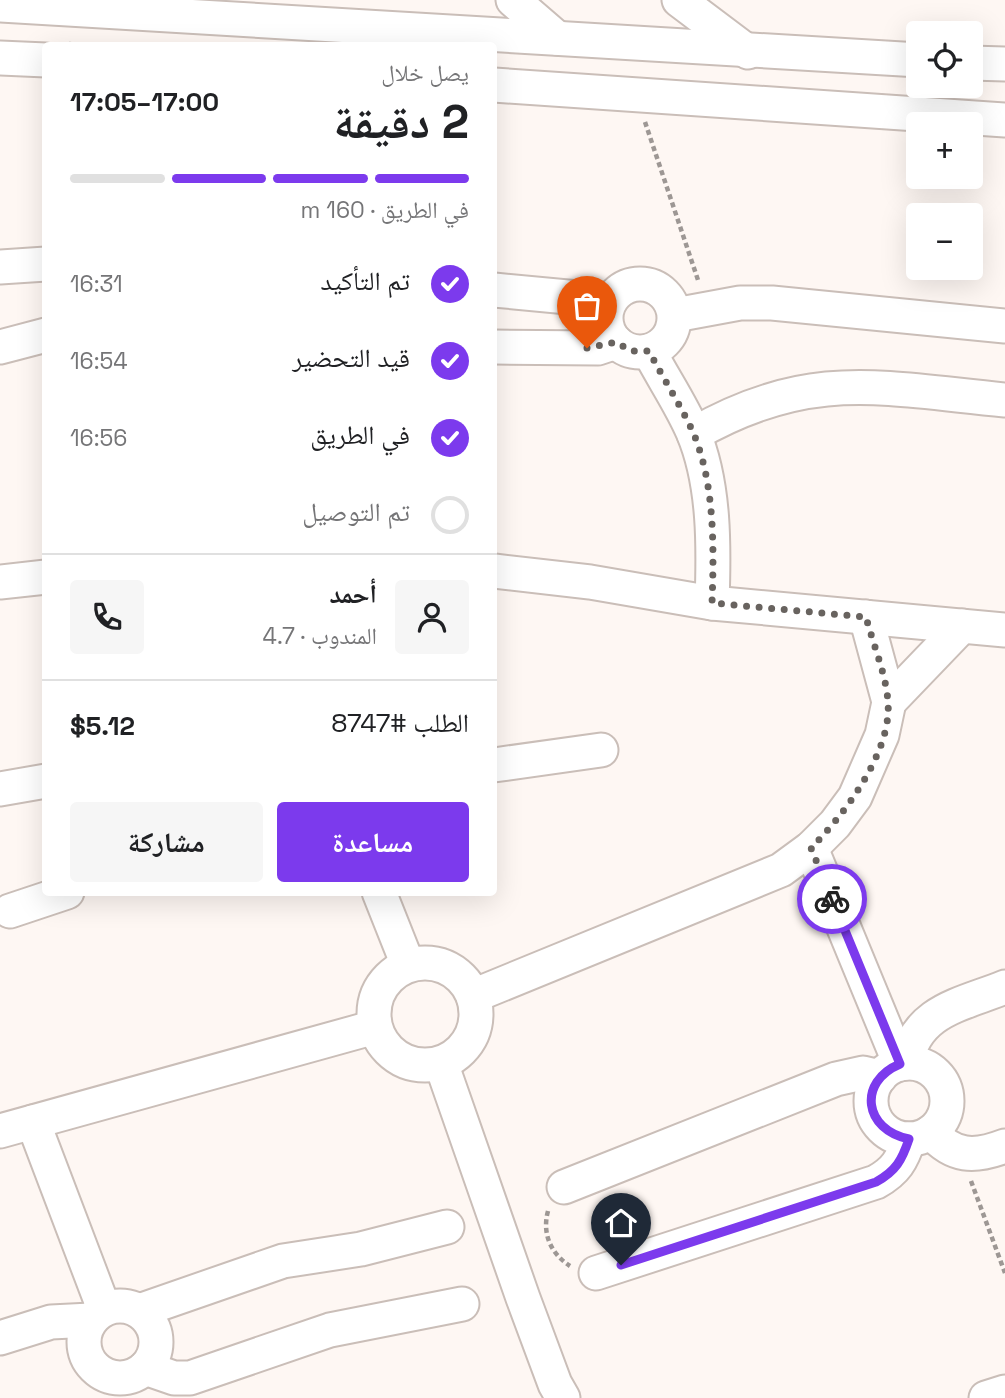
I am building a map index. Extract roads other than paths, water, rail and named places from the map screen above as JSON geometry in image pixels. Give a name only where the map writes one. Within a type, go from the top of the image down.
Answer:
[{"type":"street","points":[[308,25],[340,0]]},
{"type":"street","points":[[513,0],[556,38]]},
{"type":"street","points":[[679,0],[748,52]]},
{"type":"street","points":[[0,5],[906,59]]},
{"type":"street","points":[[0,58],[42,60]]},
{"type":"street","points":[[983,63],[1005,64]]},
{"type":"street","points":[[497,85],[1005,120]]},
{"type":"street","points":[[0,267],[42,264]]},
{"type":"street","points":[[648,285],[666,296],[675,315],[671,334],[666,341],[649,351],[631,351],[616,342],[607,322],[610,301],[627,287],[648,285]]},
{"type":"street","points":[[497,290],[610,301]]},
{"type":"street","points":[[675,315],[707,307],[772,303],[1005,326]]},
{"type":"street","points":[[0,347],[42,336]]},
{"type":"street","points":[[497,347],[598,348],[616,342]]},
{"type":"street","points":[[649,351],[694,434],[707,489],[712,535],[712,603]]},
{"type":"street","points":[[694,434],[740,409],[811,388],[854,386],[1005,400]]},
{"type":"street","points":[[497,571],[590,582],[712,603],[1005,630]]},
{"type":"street","points":[[0,582],[42,577]]},
{"type":"street","points":[[473,996],[781,870],[811,848],[855,797],[882,736],[888,702],[866,617]]},
{"type":"street","points":[[888,702],[962,626]]},
{"type":"street","points":[[497,765],[601,750]]},
{"type":"street","points":[[0,789],[42,782]]},
{"type":"street","points":[[811,848],[895,1068]]},
{"type":"street","points":[[10,911],[55,896]]},
{"type":"street","points":[[381,896],[408,965]]},
{"type":"street","points":[[435,963],[458,974],[473,996],[477,1012],[475,1028],[461,1049],[441,1063],[420,1065],[400,1059],[384,1046],[374,1027],[373,1007],[379,989],[391,974],[408,965],[435,963]]},
{"type":"street","points":[[1005,987],[933,1016],[919,1029],[895,1068],[873,1089],[871,1103],[874,1117],[883,1128],[895,1136],[920,1135],[960,1154],[977,1155],[1005,1146]]},
{"type":"street","points":[[0,1131],[374,1027]]},
{"type":"street","points":[[441,1063],[557,1393]]},
{"type":"street","points":[[564,1187],[836,1079],[895,1068],[929,1069],[945,1088],[945,1113],[920,1135],[891,1173],[876,1182],[596,1273]]},
{"type":"street","points":[[33,1122],[97,1315]]},
{"type":"street","points":[[139,1311],[283,1261],[361,1249],[447,1227]]},
{"type":"street","points":[[97,1315],[85,1332],[84,1345],[88,1358],[96,1369],[126,1382],[190,1378],[330,1330],[462,1304]]},
{"type":"street","points":[[0,1338],[51,1322],[128,1307],[139,1311],[155,1332],[157,1345],[126,1382]]},
{"type":"street","points":[[986,1398],[1005,1392]]}]
